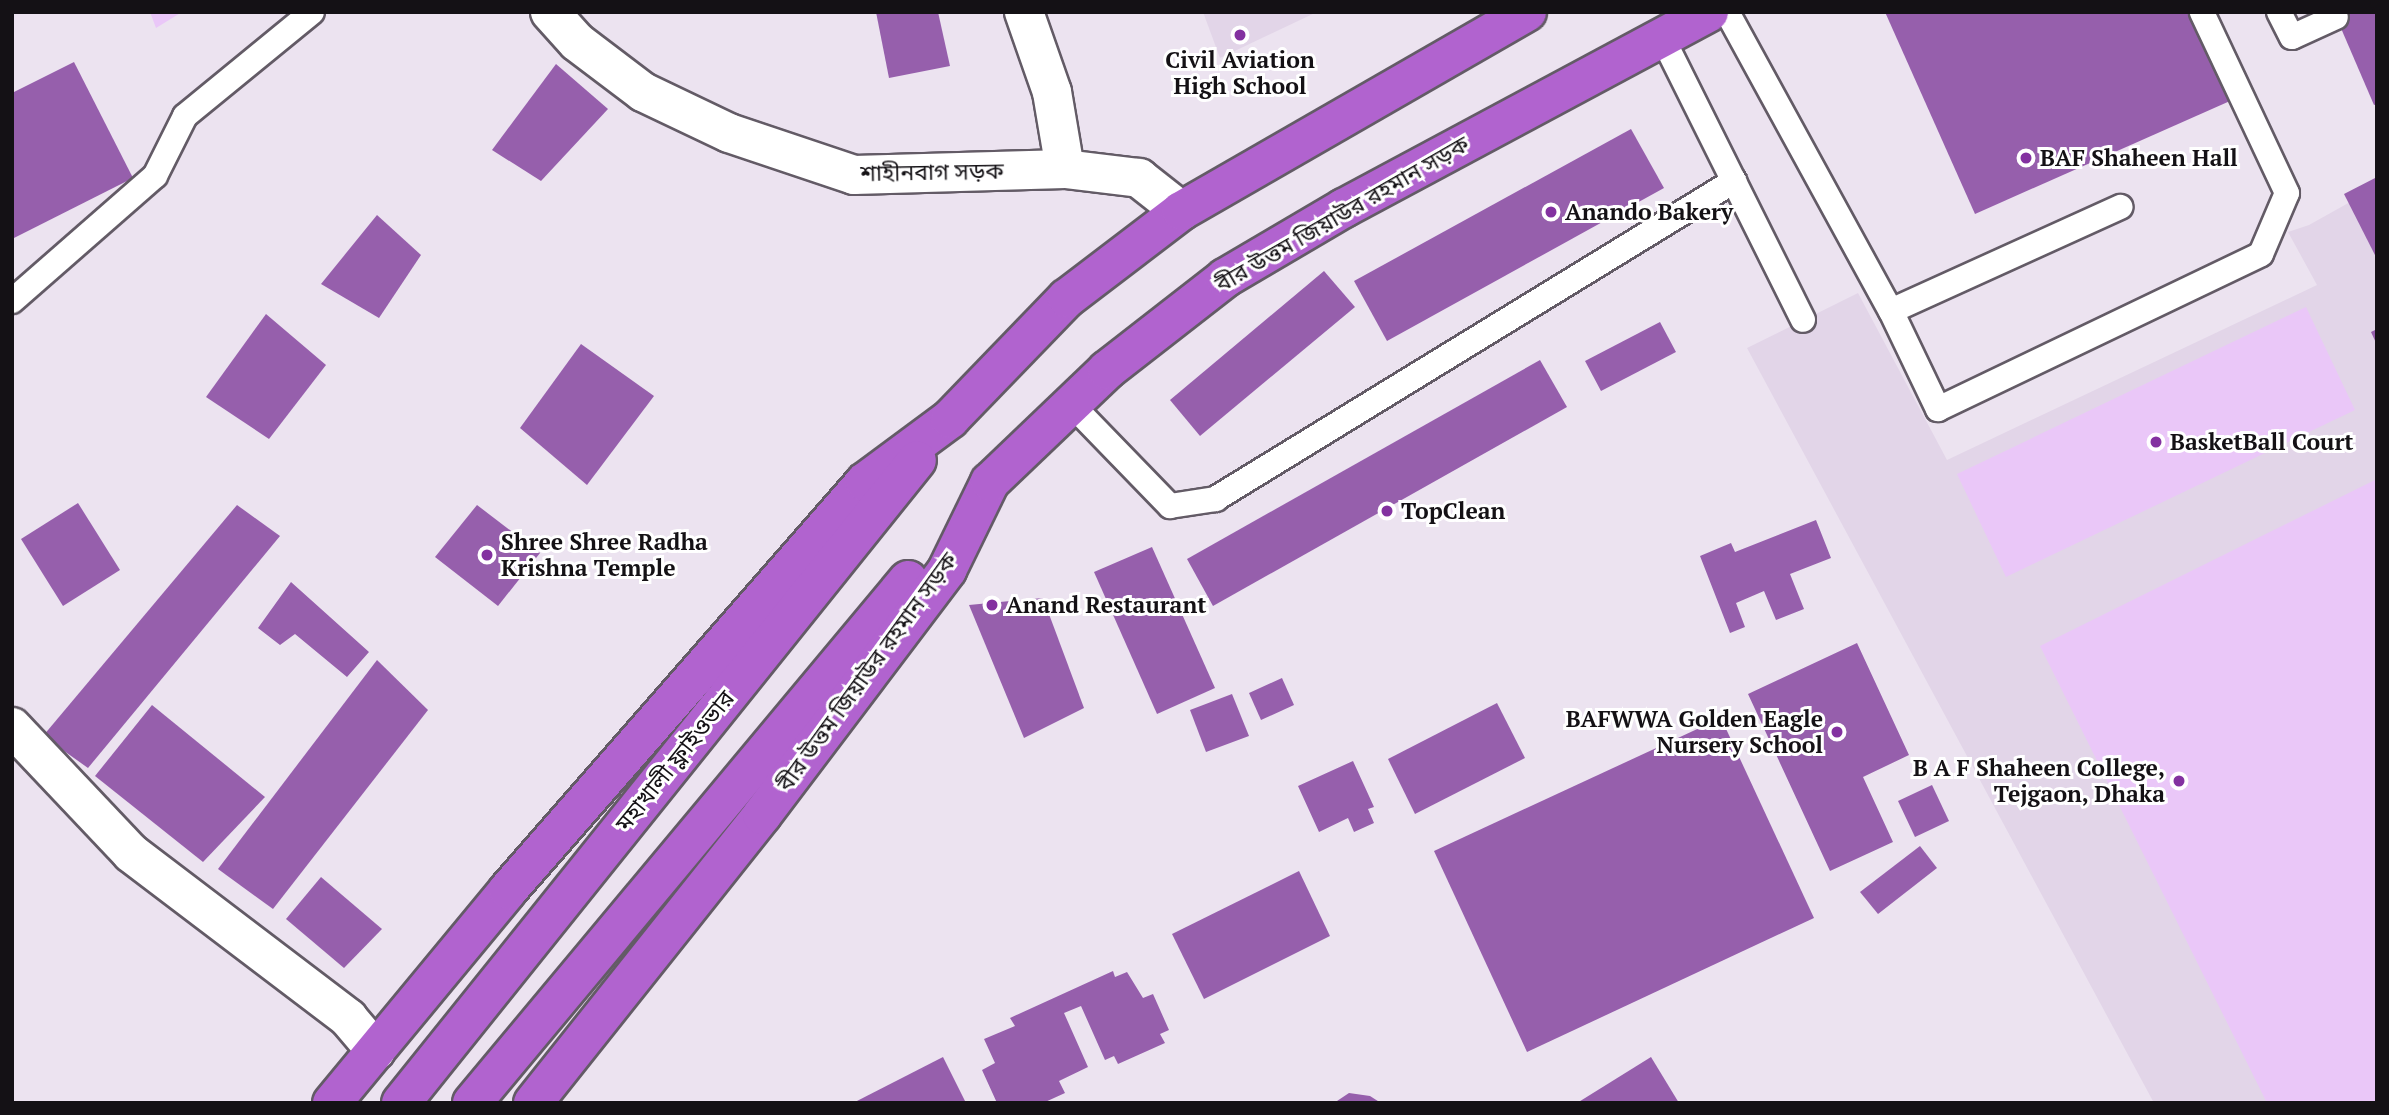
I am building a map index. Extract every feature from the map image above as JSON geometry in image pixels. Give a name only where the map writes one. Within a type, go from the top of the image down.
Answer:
[{"type":"highway","points":[[332,1103],[508,890],[864,482],[950,419],[1067,299],[1181,211],[1527,12]]},
{"type":"highway","name":"বীর উত্তম জিয়াউর রহমান সড়ক","points":[[542,1098],[762,815],[947,570],[990,482],[1107,370],[1225,278],[1344,208],[1709,12]]},
{"type":"highway","name":"মহাখালী ফ্লাইওভার","points":[[401,1103],[950,419]]},
{"type":"highway","points":[[472,1103],[990,482]]},
{"type":"street","name":"শাহীনবাগ সড়ক","points":[[550,12],[577,42],[643,92],[729,133],[853,175],[1065,169],[1139,178],[1181,211]]},
{"type":"street","points":[[1024,12],[1052,92],[1065,169]]},
{"type":"street","points":[[12,727],[131,853],[348,1018],[376,1051]]},
{"type":"lane","points":[[12,301],[155,176],[185,116],[312,12]]},
{"type":"lane","points":[[1727,12],[1891,311],[1938,409],[2260,254],[2287,193],[2202,12]]},
{"type":"lane","points":[[2279,12],[2292,37],[2336,17]]},
{"type":"lane","points":[[1661,37],[1803,320]]},
{"type":"lane","points":[[1072,405],[1170,506],[1215,499],[1734,181]]},
{"type":"lane","points":[[1891,311],[2120,207]]},
{"type":"shaded area","points":[[150,12],[182,12],[156,28]]},
{"type":"shaded area","name":"Civil Aviation High School","points":[[1203,12],[1317,12],[1220,58]]},
{"type":"shaded area","name":"B A F Shaheen College, Tejgaon, Dhaka","points":[[2377,187],[2377,1103],[2154,1103],[1747,348],[1858,293],[1947,460],[2317,285],[2288,232],[2309,225]]},
{"type":"shaded area","name":"BasketBall Court","points":[[2306,307],[2355,410],[2006,577],[1957,474]]},
{"type":"shaded area","points":[[2377,479],[2377,1103],[2267,1103],[2040,646]]},
{"type":"building","points":[[876,12],[938,12],[950,66],[889,78]]},
{"type":"building","name":"BAF Shaheen Hall","points":[[1885,12],[2190,12],[2230,101],[1975,214]]},
{"type":"building","points":[[2334,12],[2377,12],[2377,104],[2374,105]]},
{"type":"building","points":[[74,62],[133,178],[12,239],[12,93]]},
{"type":"building","points":[[556,64],[608,109],[541,181],[492,150]]},
{"type":"building","points":[[1631,129],[1664,188],[1387,341],[1354,281]]},
{"type":"building","points":[[2377,177],[2377,259],[2344,194]]},
{"type":"building","points":[[377,215],[421,255],[379,318],[321,284]]},
{"type":"building","points":[[1324,271],[1355,307],[1200,436],[1170,400]]},
{"type":"building","points":[[266,314],[326,365],[269,439],[206,397]]},
{"type":"building","points":[[1660,322],[1676,352],[1601,391],[1585,361]]},
{"type":"building","points":[[2377,329],[2377,345],[2371,332]]},
{"type":"building","points":[[581,344],[654,396],[587,485],[520,428]]},
{"type":"building","points":[[1540,360],[1567,407],[1213,606],[1187,559]]},
{"type":"building","points":[[78,503],[120,570],[63,606],[21,539]]},
{"type":"building","points":[[237,505],[280,536],[88,768],[43,736]]},
{"type":"building","name":"Shree Shree Radha Krishna Temple","points":[[477,505],[540,553],[498,606],[435,557]]},
{"type":"building","points":[[1816,520],[1831,558],[1790,574],[1804,609],[1776,620],[1764,591],[1736,603],[1745,627],[1730,633],[1700,556],[1731,543],[1735,552]]},
{"type":"building","points":[[1152,547],[1215,688],[1157,714],[1094,572]]},
{"type":"building","points":[[291,582],[369,652],[347,677],[295,634],[280,645],[258,628]]},
{"type":"building","points":[[1043,598],[1084,708],[1024,738],[969,605]]},
{"type":"building","points":[[1857,643],[1909,755],[1863,777],[1893,842],[1830,871],[1748,694]]},
{"type":"building","points":[[377,660],[428,710],[273,909],[218,869]]},
{"type":"building","points":[[1282,678],[1294,705],[1261,720],[1249,693]]},
{"type":"building","points":[[1232,694],[1249,736],[1206,752],[1190,710]]},
{"type":"building","points":[[1497,703],[1525,758],[1415,814],[1388,759]]},
{"type":"building","points":[[152,705],[265,797],[203,862],[95,776]]},
{"type":"building","points":[[1721,718],[1814,918],[1527,1052],[1434,851]]},
{"type":"building","points":[[1353,761],[1374,807],[1368,809],[1374,823],[1354,832],[1348,818],[1319,832],[1298,786]]},
{"type":"building","points":[[1932,785],[1949,821],[1915,837],[1898,801]]},
{"type":"building","points":[[1920,846],[1937,868],[1878,914],[1860,892]]},
{"type":"building","points":[[1299,871],[1330,936],[1204,999],[1172,934]]},
{"type":"building","points":[[321,877],[382,929],[344,968],[286,919]]},
{"type":"building","points":[[1113,971],[1115,977],[1127,972],[1143,998],[1153,994],[1169,1030],[1160,1034],[1165,1043],[1118,1064],[1114,1056],[1105,1060],[1081,1006],[1064,1013],[1088,1067],[1059,1081],[1065,1093],[1043,1103],[997,1103],[982,1070],[995,1063],[984,1039],[1015,1026],[1010,1018]]},
{"type":"building","points":[[943,1057],[966,1103],[853,1103]]},
{"type":"building","points":[[1651,1057],[1679,1103],[1577,1103]]},
{"type":"building","points":[[1349,1093],[1370,1096],[1381,1103],[1334,1103]]},
{"type":"place","name":"Civil Aviation High School","points":[[1240,35]]},
{"type":"place","name":"BAF Shaheen Hall","points":[[2026,158]]},
{"type":"place","name":"Anando Bakery","points":[[1551,212]]},
{"type":"place","name":"BasketBall Court","points":[[2156,442]]},
{"type":"place","name":"TopClean","points":[[1387,511]]},
{"type":"place","name":"Shree Shree Radha Krishna Temple","points":[[487,555]]},
{"type":"place","name":"Anand Restaurant","points":[[992,605]]},
{"type":"place","name":"BAFWWA Golden Eagle Nursery School","points":[[1837,732]]},
{"type":"place","name":"B A F Shaheen College, Tejgaon, Dhaka","points":[[2179,781]]}]
